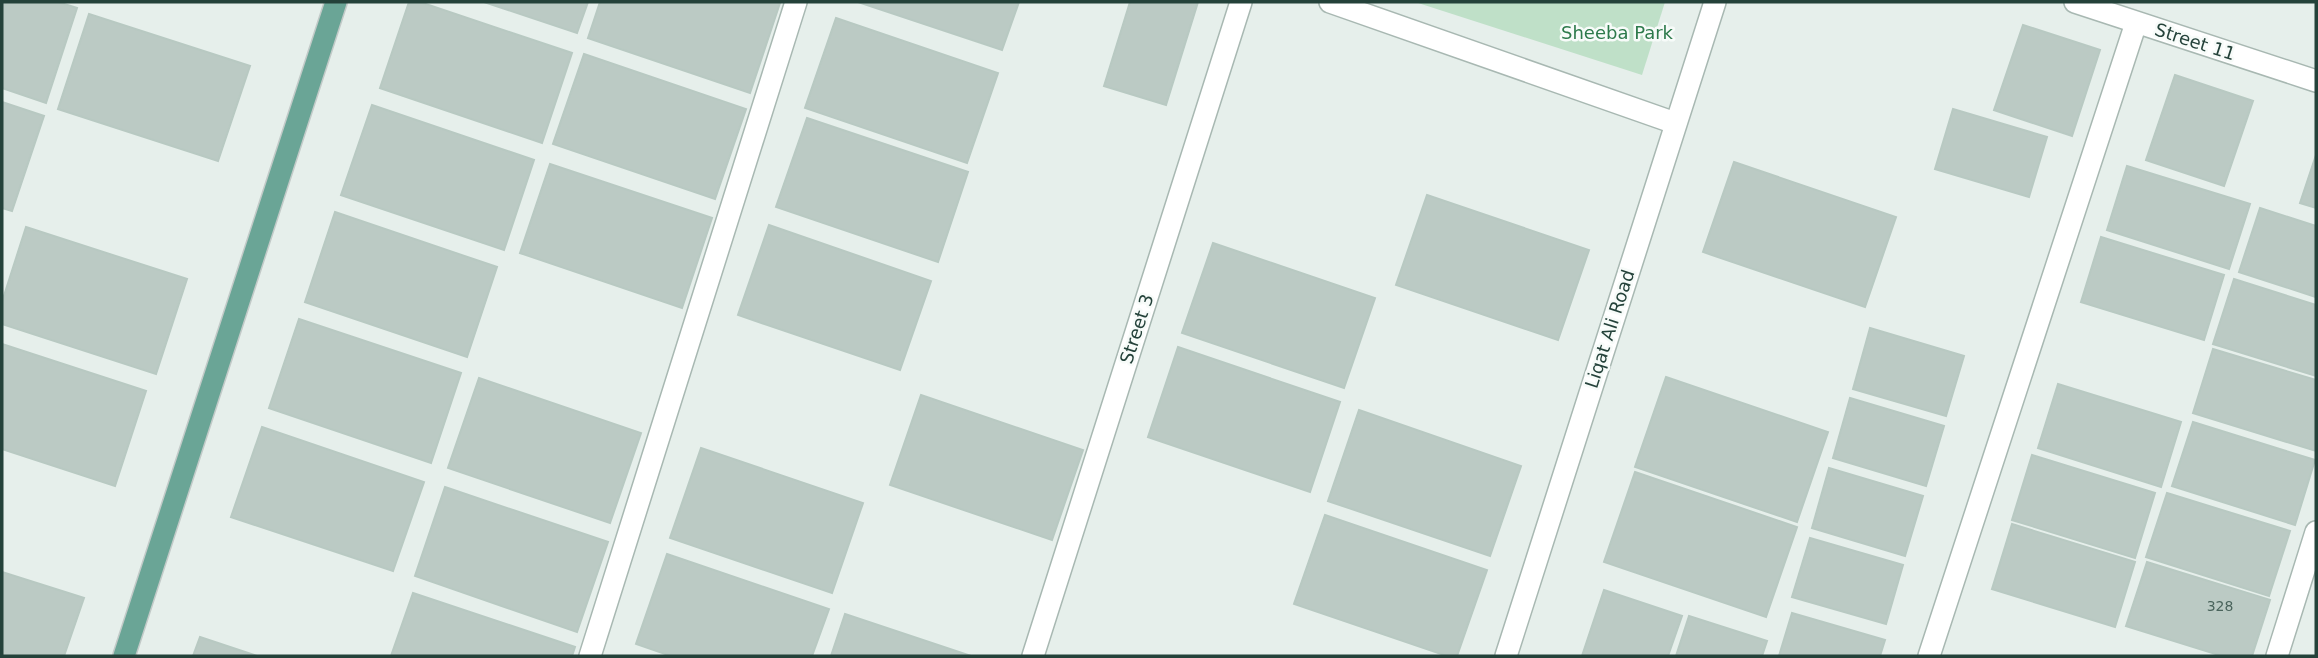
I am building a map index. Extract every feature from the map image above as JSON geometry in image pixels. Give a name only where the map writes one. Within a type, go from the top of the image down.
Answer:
[{"type":"main road","points":[[124,656],[336,2]]},
{"type":"street","points":[[590,656],[796,2]]},
{"type":"street","name":"Street 3","points":[[1033,656],[1241,2]]},
{"type":"street","points":[[1329,2],[1353,5],[1675,123]]},
{"type":"street","name":"Liqat Ali Road","points":[[1506,656],[1715,2]]},
{"type":"street","name":"Street 11","points":[[2075,2],[2316,81]]},
{"type":"street","points":[[1929,656],[2136,23]]},
{"type":"street","points":[[2277,656],[2316,531]]},
{"type":"green space","name":"Sheeba Park","points":[[1415,2],[1665,2],[1642,75]]},
{"type":"building","points":[[2,2],[58,2],[77,8],[46,103],[2,88]]},
{"type":"building","points":[[409,2],[420,2],[572,53],[542,143],[380,88]]},
{"type":"building","points":[[484,2],[588,2],[577,33]]},
{"type":"building","points":[[600,2],[780,3],[750,93],[588,38]]},
{"type":"building","points":[[858,2],[1019,2],[1002,50]]},
{"type":"building","points":[[1130,2],[1198,2],[1166,105],[1104,86]]},
{"type":"building","points":[[89,14],[250,66],[218,161],[58,109]]},
{"type":"building","points":[[836,18],[998,73],[967,163],[805,108]]},
{"type":"building","points":[[2023,25],[2100,50],[2072,136],[1994,110]]},
{"type":"building","points":[[584,54],[746,109],[715,199],[553,144]]},
{"type":"building","points":[[2175,75],[2253,101],[2224,186],[2146,160]]},
{"type":"building","points":[[2,102],[44,116],[12,211],[2,208]]},
{"type":"building","points":[[372,105],[534,160],[504,250],[341,195]]},
{"type":"building","points":[[1953,109],[2047,137],[2029,197],[1935,169]]},
{"type":"building","points":[[807,118],[968,172],[938,262],[776,207]]},
{"type":"building","points":[[2316,155],[2316,208],[2300,203]]},
{"type":"building","points":[[1734,162],[1896,217],[1865,307],[1703,252]]},
{"type":"building","points":[[550,164],[712,218],[682,308],[520,253]]},
{"type":"building","points":[[2127,166],[2250,204],[2229,269],[2107,230]]},
{"type":"building","points":[[1427,195],[1589,250],[1558,340],[1396,285]]},
{"type":"building","points":[[2260,208],[2316,226],[2316,297],[2239,272]]},
{"type":"building","points":[[335,212],[497,267],[467,357],[305,302]]},
{"type":"building","points":[[769,225],[931,281],[900,370],[738,315]]},
{"type":"building","points":[[26,227],[187,279],[156,374],[2,324],[2,302]]},
{"type":"building","points":[[2101,237],[2224,275],[2204,340],[2081,302]]},
{"type":"building","points":[[1213,243],[1375,298],[1344,388],[1182,333]]},
{"type":"building","points":[[2234,279],[2316,305],[2316,376],[2213,344]]},
{"type":"building","points":[[299,319],[461,373],[431,463],[269,408]]},
{"type":"building","points":[[1870,328],[1964,356],[1946,416],[1853,389]]},
{"type":"building","points":[[2,344],[146,391],[115,486],[2,449]]},
{"type":"building","points":[[1178,347],[1340,402],[1310,492],[1148,437]]},
{"type":"building","points":[[2213,349],[2316,380],[2316,451],[2193,413]]},
{"type":"building","points":[[1666,377],[1828,432],[1797,522],[1635,467]]},
{"type":"building","points":[[479,378],[641,433],[610,523],[448,468]]},
{"type":"building","points":[[2058,384],[2181,422],[2161,487],[2038,448]]},
{"type":"building","points":[[921,395],[1083,450],[1052,540],[890,485]]},
{"type":"building","points":[[1850,398],[1944,426],[1926,486],[1833,458]]},
{"type":"building","points":[[1359,410],[1521,466],[1490,556],[1328,501]]},
{"type":"building","points":[[2193,422],[2315,460],[2295,525],[2172,486]]},
{"type":"building","points":[[262,427],[424,482],[393,571],[231,517]]},
{"type":"building","points":[[701,448],[863,503],[832,593],[670,538]]},
{"type":"building","points":[[2032,455],[2155,493],[2135,558],[2012,520]]},
{"type":"building","points":[[1829,468],[1923,496],[1905,556],[1812,528]]},
{"type":"building","points":[[1635,472],[1797,527],[1766,617],[1604,562]]},
{"type":"building","points":[[445,487],[608,542],[577,632],[415,576]]},
{"type":"building","points":[[2167,493],[2290,531],[2269,596],[2146,557]]},
{"type":"building","points":[[1325,515],[1487,570],[1457,656],[1447,656],[1294,604]]},
{"type":"building","points":[[2012,524],[2135,562],[2115,627],[1992,589]]},
{"type":"building","points":[[1810,538],[1903,565],[1886,624],[1792,597]]},
{"type":"building","points":[[667,554],[829,609],[812,656],[671,656],[636,644]]},
{"type":"building","points":[[2147,562],[2270,600],[2252,656],[2222,656],[2126,626]]},
{"type":"building","points":[[2,572],[84,598],[64,656],[2,656]]},
{"type":"building","points":[[1604,590],[1682,616],[1668,656],[1582,656]]},
{"type":"building","points":[[413,593],[575,647],[572,656],[391,656]]},
{"type":"building","points":[[1792,613],[1885,640],[1880,656],[1779,656]]},
{"type":"building","points":[[845,614],[971,656],[831,656]]},
{"type":"building","points":[[1689,616],[1767,641],[1762,656],[1676,656]]},
{"type":"building","points":[[200,637],[257,656],[193,656]]}]
